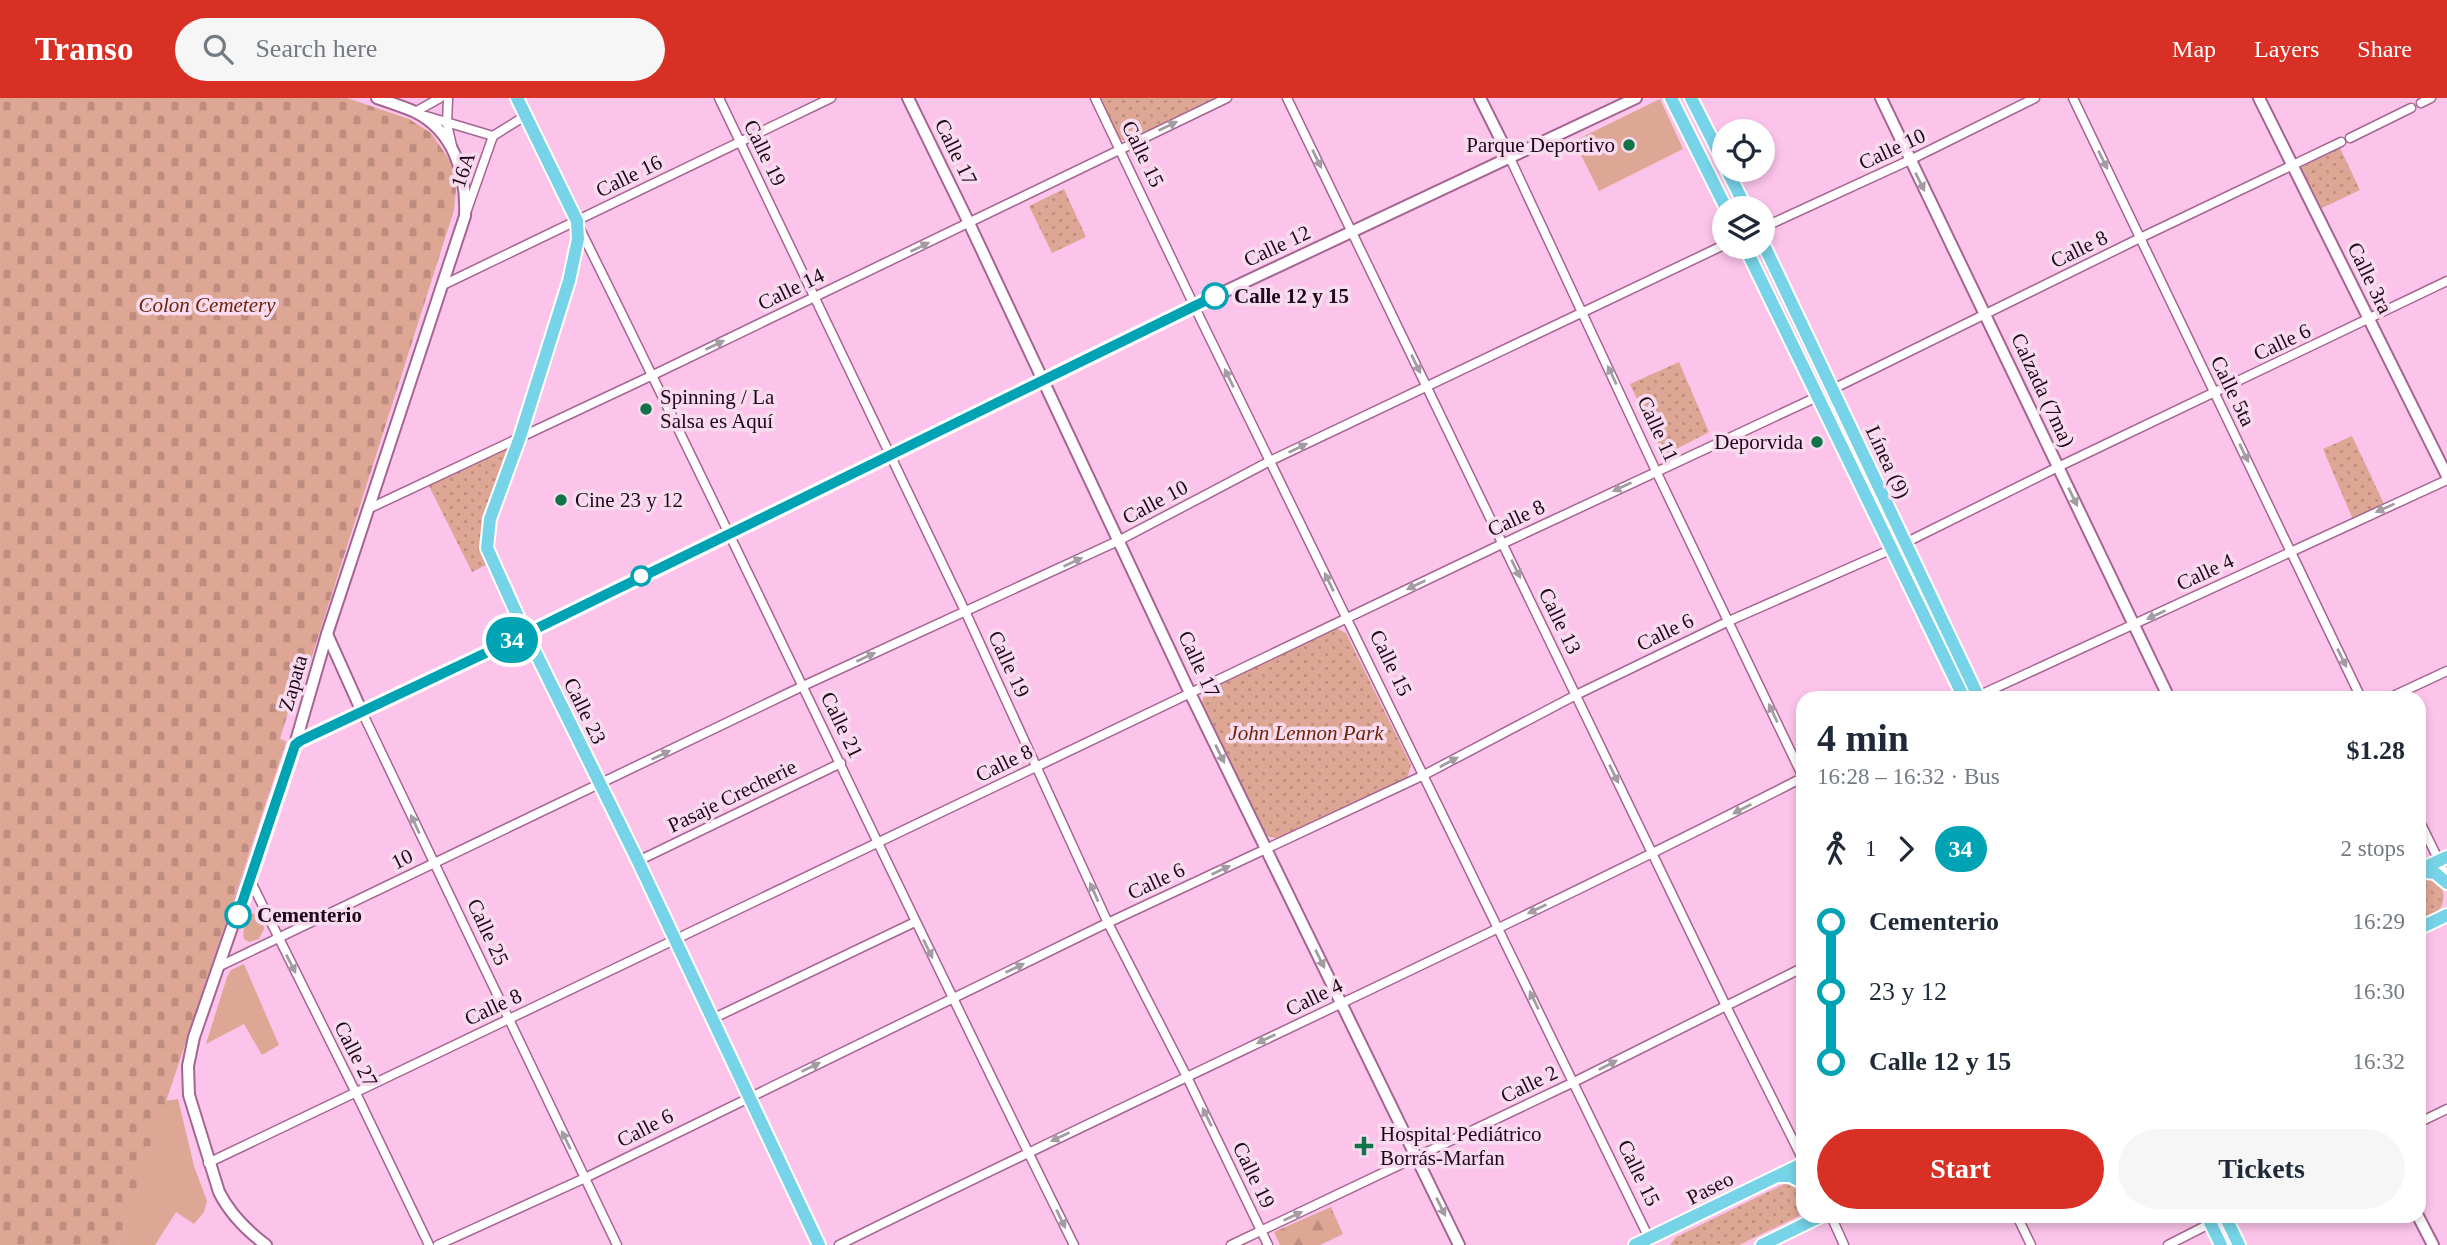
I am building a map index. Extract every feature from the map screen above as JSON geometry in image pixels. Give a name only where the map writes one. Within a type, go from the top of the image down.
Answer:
[{"type":"main road","name":"Zapata","points":[[266,1245],[241,1224],[225,1205],[208,1163],[189,1095],[188,1073],[194,1037],[295,745],[327,634],[465,216],[464,182],[455,153],[430,123],[415,112],[377,98]]},
{"type":"main road","name":"Calle 23","points":[[517,98],[577,221],[579,239],[569,281],[520,437],[490,519],[487,548],[819,1245]]},
{"type":"main road","name":"Calle 17","points":[[908,98],[1120,540],[1190,693],[1459,1245]]},
{"type":"main road","name":"Calle 11","points":[[1480,98],[1509,156]]},
{"type":"main road","name":"Calle 12","points":[[295,745],[1194,306],[1636,98]]},
{"type":"main road","points":[[1671,98],[1720,196]]},
{"type":"main road","points":[[1691,98],[1712,139]]},
{"type":"main road","name":"Calzada (7ma)","points":[[1881,98],[2166,691]]},
{"type":"main road","name":"Calle 3ra","points":[[2259,98],[2447,478]]},
{"type":"main road","name":"Línea (9)","points":[[1751,259],[1960,691]]},
{"type":"main road","name":"Línea (9)","points":[[1771,259],[1976,691]]},
{"type":"main road","name":"Calle 25","points":[[327,634],[362,712]]},
{"type":"main road","points":[[302,722],[327,728]]},
{"type":"main road","points":[[2426,867],[2443,859]]},
{"type":"main road","points":[[2426,872],[2435,873],[2447,883]]},
{"type":"main road","points":[[2426,925],[2445,915]]},
{"type":"main road","name":"Paseo","points":[[1635,1245],[1651,1242],[1675,1227],[1796,1167]]},
{"type":"main road","points":[[1772,1178],[1790,1176],[1796,1179]]},
{"type":"main road","points":[[1762,1245],[1801,1223]]},
{"type":"main road","points":[[2210,1223],[2221,1245]]},
{"type":"main road","points":[[2228,1223],[2239,1245]]},
{"type":"main road","points":[[2422,1223],[2433,1245]]},
{"type":"main road","points":[[1665,1245],[1675,1227]]},
{"type":"street","points":[[415,112],[440,98]]},
{"type":"street","points":[[449,98],[447,124],[455,153]]},
{"type":"street","name":"Calle 19","points":[[719,98],[965,611],[1108,923],[1187,1077],[1268,1245]]},
{"type":"street","name":"Calle 16","points":[[441,286],[831,98]]},
{"type":"street","name":"Calle 15","points":[[1095,98],[1651,1242]]},
{"type":"street","name":"Calle 14","points":[[368,509],[653,375],[1227,98]]},
{"type":"street","name":"Calle 13","points":[[1287,98],[1796,1146]]},
{"type":"street","name":"Calle 10","points":[[1775,222],[1910,160],[2035,98]]},
{"type":"street","name":"Calle 5ta","points":[[2073,98],[2358,691]]},
{"type":"street","points":[[2421,103],[2431,98]]},
{"type":"street","points":[[2350,138],[2411,108]]},
{"type":"street","name":"16A","points":[[415,112],[493,136]]},
{"type":"street","name":"16A","points":[[465,216],[493,136],[525,116]]},
{"type":"street","name":"Calle 8","points":[[1833,389],[2341,142]]},
{"type":"street","name":"Calle 11","points":[[1509,156],[1796,764]]},
{"type":"street","name":"Calle 21","points":[[577,221],[841,763],[952,999],[1074,1245]]},
{"type":"street","name":"Calle 10","points":[[600,785],[803,686],[1120,540],[1270,461],[1712,251]]},
{"type":"street","name":"Calle 6","points":[[1905,543],[2447,281]]},
{"type":"street","name":"Calle 8","points":[[208,1163],[1504,543],[1817,397]]},
{"type":"street","name":"Calle 4","points":[[1992,691],[2447,478]]},
{"type":"street","name":"Calle 6","points":[[438,1245],[584,1178],[1108,923],[1424,775],[1577,695],[1729,621],[1890,550]]},
{"type":"street","points":[[2404,691],[2447,671]]},
{"type":"street","name":"Calle 25","points":[[362,712],[617,1245]]},
{"type":"street","name":"Pasaje Crecherie","points":[[638,861],[841,763]]},
{"type":"street","name":"Calle 4","points":[[839,1245],[1653,854],[1796,780]]},
{"type":"street","name":"10","points":[[220,966],[600,785]]},
{"type":"street","points":[[2426,831],[2443,859],[2447,877]]},
{"type":"street","name":"Calle 27","points":[[250,880],[429,1245]]},
{"type":"street","points":[[712,1019],[915,922]]},
{"type":"street","name":"Calle 2","points":[[1231,1245],[1574,1082],[1796,971]]},
{"type":"street","points":[[2426,1119],[2447,1110]]},
{"type":"street","points":[[1833,1223],[1844,1245]]},
{"type":"street","points":[[2020,1223],[2031,1245]]},
{"type":"street","points":[[2168,1245],[2203,1223]]},
{"type":"green space","name":"Colon Cemetery","points":[[0,98],[347,98],[409,119],[431,133],[451,162],[456,190],[454,210],[301,691],[295,689],[280,739],[286,741],[285,746],[118,1245],[0,1245]]},
{"type":"green space","points":[[1100,98],[1218,98],[1131,141],[1120,140]]},
{"type":"green space","name":"Parque Deportivo","points":[[1660,99],[1683,149],[1599,191],[1574,141]]},
{"type":"green space","points":[[2340,148],[2360,190],[2322,208],[2301,167]]},
{"type":"green space","points":[[1064,189],[1086,237],[1052,253],[1029,206]]},
{"type":"green space","points":[[1679,362],[1709,432],[1663,456],[1630,384]]},
{"type":"green space","points":[[2352,436],[2386,508],[2354,522],[2323,449]]},
{"type":"green space","points":[[520,437],[490,519],[492,562],[472,572],[427,482]]},
{"type":"green space","name":"John Lennon Park","points":[[1336,628],[1346,633],[1411,765],[1407,779],[1278,839],[1266,835],[1202,702],[1206,689]]},
{"type":"green space","points":[[2426,879],[2435,880],[2444,895],[2440,909],[2426,917]]},
{"type":"green space","points":[[253,913],[263,919],[264,929],[259,939],[249,942],[244,939],[244,932]]},
{"type":"green space","points":[[244,964],[279,1045],[262,1055],[244,1024],[206,1044],[227,977],[231,970]]},
{"type":"green space","points":[[178,1099],[194,1166],[207,1201],[204,1212],[194,1224],[176,1212],[155,1245],[118,1245],[165,1101]]},
{"type":"green space","points":[[1784,1184],[1796,1185],[1796,1217],[1739,1245],[1670,1245],[1676,1237]]},
{"type":"green space","points":[[1331,1207],[1343,1234],[1320,1245],[1280,1245],[1274,1232]]},
{"type":"bus line","name":"34","points":[[238,915],[295,745],[300,741],[511,641],[1215,296]]},
{"type":"place","name":"Parque Deportivo","points":[[1629,145]]},
{"type":"place","name":"Calle 12 y 15","points":[[1215,296]]},
{"type":"place","name":"Spinning / La Salsa es Aquí","points":[[646,409]]},
{"type":"place","name":"Deporvida","points":[[1817,442]]},
{"type":"place","name":"Cine 23 y 12","points":[[561,500]]},
{"type":"place","name":"Cementerio","points":[[238,915]]},
{"type":"place","name":"Hospital Pediátrico Borrás-Marfan","points":[[1364,1146]]}]
